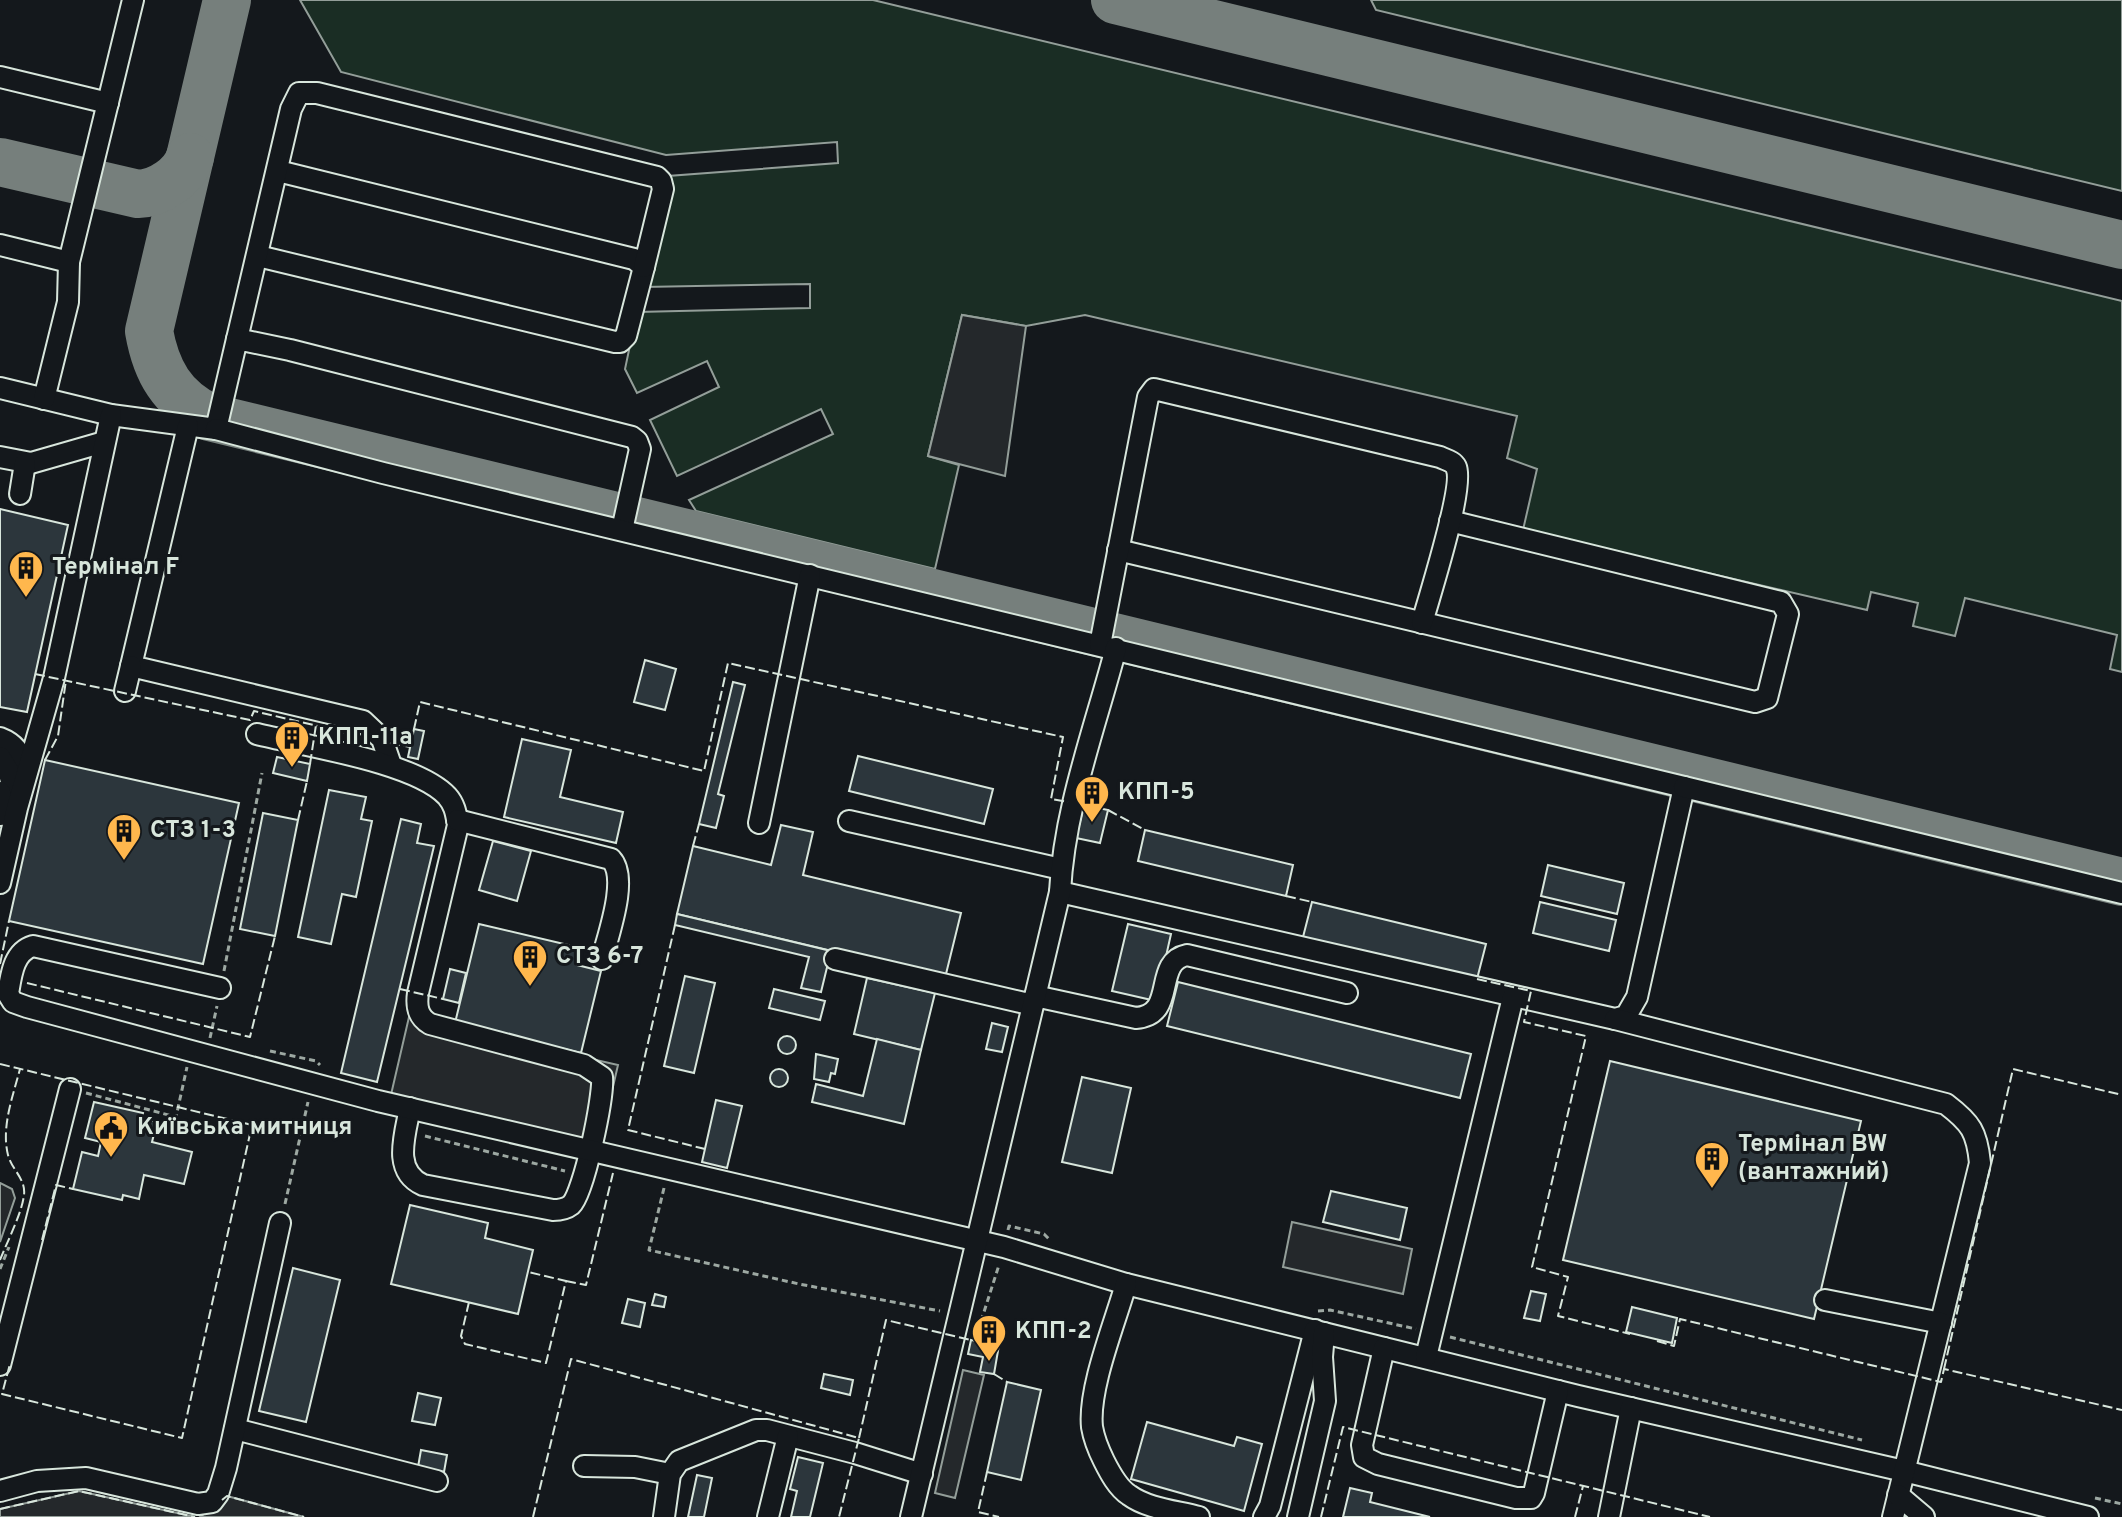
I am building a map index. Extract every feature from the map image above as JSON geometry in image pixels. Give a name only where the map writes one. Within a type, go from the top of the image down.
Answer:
[{"type":"lane","points":[[44,399],[68,302],[69,262],[133,0]]},
{"type":"lane","points":[[0,77],[108,103]]},
{"type":"lane","points":[[216,429],[291,109],[299,93],[650,175],[661,181],[663,189],[626,336],[620,342],[258,256]]},
{"type":"lane","points":[[278,171],[634,259],[644,267]]},
{"type":"lane","points":[[0,245],[69,262]]},
{"type":"lane","points":[[237,339],[632,437],[640,449],[622,530]]},
{"type":"lane","points":[[0,388],[111,415],[216,429],[383,473],[2122,893]]},
{"type":"lane","points":[[911,1517],[1060,892],[1061,869],[1108,647],[1118,550],[1148,397],[1154,389],[1449,461],[1457,469],[1457,483],[1450,521],[1422,623]]},
{"type":"lane","points":[[9,811],[54,678],[111,415]]},
{"type":"lane","points":[[125,691],[188,426]]},
{"type":"lane","points":[[0,457],[25,463],[35,462],[104,442]]},
{"type":"lane","points":[[20,494],[25,463]]},
{"type":"lane","points":[[1118,550],[1755,702],[1764,701],[1768,694],[1788,614],[1781,602],[1450,521]]},
{"type":"lane","points":[[759,823],[810,575]]},
{"type":"lane","points":[[131,666],[363,721],[382,739],[391,765]]},
{"type":"lane","points":[[257,734],[391,765],[445,794],[456,811],[455,839],[418,993],[418,1011],[430,1024],[595,1070],[602,1077],[584,1175],[570,1205],[553,1210],[423,1185],[408,1175],[404,1167],[405,1131],[410,1108]]},
{"type":"lane","points":[[0,738],[11,743],[21,759],[23,771],[9,811]]},
{"type":"lane","points":[[0,757],[8,770],[9,811],[0,883]]},
{"type":"lane","points":[[1615,1019],[1626,1016],[1637,997],[1684,787]]},
{"type":"lane","points":[[0,792],[2,803],[9,811]]},
{"type":"lane","points":[[457,820],[611,859],[618,869],[619,885],[602,959]]},
{"type":"lane","points":[[849,821],[1061,869]]},
{"type":"lane","points":[[1060,892],[1615,1019],[1946,1104],[1966,1120],[1977,1140],[1980,1163],[1893,1517]]},
{"type":"lane","points":[[220,988],[33,946],[21,951],[17,957],[8,994],[13,1002],[27,1007],[410,1108],[1004,1247],[1126,1284],[1318,1325],[1384,1348],[1558,1391],[1904,1471],[2090,1507]]},
{"type":"lane","points":[[835,959],[1136,1018],[1146,1016],[1159,1006],[1172,963],[1187,955],[1347,993]]},
{"type":"lane","points":[[1426,1357],[1513,997]]},
{"type":"lane","points":[[0,1365],[70,1089]]},
{"type":"lane","points":[[0,1491],[37,1481],[86,1478],[205,1505],[212,1502],[218,1494],[235,1429],[280,1223]]},
{"type":"lane","points":[[1126,1284],[1096,1385],[1092,1429],[1098,1449],[1108,1469],[1128,1495],[1142,1502],[1199,1517]]},
{"type":"lane","points":[[1825,1300],[1941,1323]]},
{"type":"lane","points":[[1264,1517],[1270,1506],[1318,1325]]},
{"type":"lane","points":[[1298,1517],[1325,1401],[1318,1325]]},
{"type":"lane","points":[[1384,1348],[1362,1445],[1364,1457],[1378,1464],[1516,1498],[1531,1498],[1558,1391]]},
{"type":"lane","points":[[1609,1517],[1631,1408]]},
{"type":"lane","points":[[235,1429],[437,1481]]},
{"type":"lane","points":[[664,1517],[670,1474],[679,1461],[747,1432],[767,1430],[922,1474]]},
{"type":"lane","points":[[768,1517],[788,1436]]},
{"type":"lane","points":[[584,1466],[635,1467],[670,1474]]},
{"type":"lane","points":[[1898,1495],[1924,1517]]},
{"type":"path","points":[[210,1038],[262,773]]},
{"type":"path","points":[[280,1223],[308,1100]]},
{"type":"path","points":[[405,1131],[584,1175]]},
{"type":"path","points":[[669,1169],[649,1250],[799,1284],[983,1319]]},
{"type":"path","points":[[975,1340],[1009,1226],[1044,1234],[1053,1243]]},
{"type":"path","points":[[1318,1325],[1330,1310],[1869,1442]]},
{"type":"path","points":[[2090,1507],[2122,1504]]},
{"type":"green space","points":[[300,0],[873,0],[2122,301],[2122,672],[2110,669],[2117,635],[1965,598],[1955,636],[1913,626],[1918,603],[1871,592],[1867,610],[1523,530],[1537,469],[1507,458],[1517,416],[1085,315],[1026,326],[962,315],[928,456],[959,465],[935,569],[696,511],[689,500],[833,434],[821,409],[677,476],[650,420],[719,387],[707,361],[637,393],[625,369],[637,312],[810,308],[810,284],[643,287],[668,176],[838,163],[837,142],[666,155],[341,72]]},
{"type":"green space","points":[[1371,0],[2122,0],[2122,191],[1376,10]]},
{"type":"shaded area","points":[[962,315],[1026,326],[1005,476],[928,456]]},
{"type":"shaded area","points":[[409,1017],[618,1065],[599,1147],[390,1099]]},
{"type":"shaded area","points":[[0,1183],[12,1189],[15,1198],[0,1242]]},
{"type":"shaded area","points":[[1292,1222],[1412,1249],[1403,1294],[1283,1267]]},
{"type":"shaded area","points":[[963,1370],[984,1375],[955,1498],[935,1493]]},
{"type":"shaded area","points":[[79,1491],[195,1517],[0,1517],[0,1509]]},
{"type":"shaded area","points":[[227,1496],[304,1517],[200,1517]]},
{"type":"building","name":"Термінал F","points":[[0,509],[68,525],[27,712],[0,707]]},
{"type":"building","points":[[645,660],[676,669],[665,710],[634,702]]},
{"type":"building","points":[[733,682],[745,685],[718,794],[724,796],[716,828],[699,824]]},
{"type":"building","points":[[414,729],[424,731],[418,759],[408,757]]},
{"type":"building","points":[[522,739],[571,750],[560,797],[623,812],[616,843],[504,817]]},
{"type":"building","points":[[858,756],[993,789],[984,824],[849,791]]},
{"type":"building","name":"КПП-11а","points":[[277,757],[310,764],[307,781],[273,773]]},
{"type":"building","name":"СТЗ 1-3","points":[[45,760],[239,803],[203,964],[9,921]]},
{"type":"building","points":[[329,790],[366,797],[361,819],[372,821],[356,897],[342,894],[331,944],[298,937]]},
{"type":"building","name":"КПП-5","points":[[1084,805],[1108,810],[1100,843],[1076,838]]},
{"type":"building","points":[[263,813],[298,820],[275,936],[240,929]]},
{"type":"building","points":[[401,819],[421,824],[417,843],[434,846],[377,1082],[341,1073]]},
{"type":"building","points":[[781,825],[813,832],[803,875],[961,913],[945,978],[677,914],[693,846],[771,865]]},
{"type":"building","points":[[1145,830],[1293,865],[1286,896],[1138,861]]},
{"type":"building","points":[[493,841],[531,851],[517,901],[479,890]]},
{"type":"building","points":[[1548,865],[1624,883],[1617,914],[1541,896]]},
{"type":"building","points":[[1312,902],[1486,944],[1477,979],[1303,937]]},
{"type":"building","points":[[1540,902],[1616,920],[1609,951],[1533,933]]},
{"type":"building","points":[[677,914],[831,951],[821,992],[801,988],[809,957],[675,925]]},
{"type":"building","name":"СТЗ 6-7","points":[[479,924],[581,948],[577,965],[601,971],[581,1053],[455,1023]]},
{"type":"building","points":[[1128,924],[1171,934],[1156,1001],[1112,991]]},
{"type":"building","points":[[450,969],[466,973],[459,1003],[443,999]]},
{"type":"building","points":[[685,976],[715,983],[694,1073],[664,1066]]},
{"type":"building","points":[[867,978],[935,993],[921,1050],[854,1034]]},
{"type":"building","points":[[1178,982],[1471,1054],[1460,1098],[1167,1026]]},
{"type":"building","points":[[774,989],[825,1001],[820,1020],[769,1008]]},
{"type":"building","points":[[992,1023],[1008,1027],[1002,1052],[986,1049]]},
{"type":"building","points":[[783,1036],[791,1036],[796,1045],[794,1052],[783,1054],[778,1049],[778,1041]]},
{"type":"building","points":[[877,1039],[921,1050],[904,1124],[812,1102],[816,1084],[863,1096]]},
{"type":"building","points":[[816,1054],[838,1059],[835,1074],[831,1073],[829,1082],[814,1079]]},
{"type":"building","name":"Термінал BW (вантажний)","points":[[1610,1061],[1861,1121],[1814,1319],[1563,1260]]},
{"type":"building","points":[[775,1069],[783,1069],[788,1078],[786,1085],[775,1087],[770,1082],[770,1074]]},
{"type":"building","points":[[1082,1077],[1131,1088],[1112,1173],[1062,1162]]},
{"type":"building","points":[[716,1100],[742,1106],[727,1168],[702,1162]]},
{"type":"building","points":[[94,1102],[143,1113],[142,1118],[157,1122],[152,1142],[192,1152],[184,1184],[144,1175],[139,1199],[123,1195],[122,1200],[73,1189],[82,1152],[98,1156],[101,1142],[85,1138]]},
{"type":"building","points":[[1331,1191],[1407,1208],[1400,1240],[1323,1222]]},
{"type":"building","points":[[410,1205],[488,1223],[485,1238],[533,1250],[518,1314],[391,1284]]},
{"type":"building","points":[[293,1268],[340,1280],[306,1422],[259,1411]]},
{"type":"building","points":[[1531,1291],[1546,1294],[1540,1321],[1524,1318]]},
{"type":"building","points":[[655,1294],[666,1297],[664,1307],[652,1305]]},
{"type":"building","points":[[628,1299],[645,1303],[640,1327],[622,1323]]},
{"type":"building","points":[[1632,1307],[1677,1318],[1672,1343],[1626,1332]]},
{"type":"building","name":"КПП-2","points":[[971,1340],[999,1345],[994,1374],[980,1372],[983,1357],[968,1354]]},
{"type":"building","points":[[824,1374],[853,1380],[850,1395],[821,1388]]},
{"type":"building","points":[[1007,1382],[1041,1390],[1021,1480],[987,1472]]},
{"type":"building","points":[[418,1393],[441,1398],[435,1425],[412,1421]]},
{"type":"building","points":[[1147,1422],[1234,1446],[1237,1437],[1262,1444],[1244,1511],[1131,1479]]},
{"type":"building","points":[[421,1450],[447,1455],[444,1472],[418,1467]]},
{"type":"building","points":[[798,1457],[823,1463],[810,1517],[791,1517],[797,1491],[790,1489]]},
{"type":"building","points":[[697,1475],[712,1478],[704,1517],[688,1517]]},
{"type":"building","points":[[1350,1488],[1372,1493],[1370,1502],[1430,1517],[1343,1517]]},
{"type":"taxiway","points":[[227,0],[149,331],[156,359],[168,382],[185,402],[209,417],[2122,882]]},
{"type":"taxiway","points":[[1115,0],[2122,245]]},
{"type":"taxiway","points":[[0,162],[138,194],[170,183],[190,157]]},
{"type":"fence","points":[[414,729],[420,702],[704,771],[728,663],[1063,737],[1051,799],[1068,802]]},
{"type":"fence","points":[[35,674],[250,720],[254,711],[360,736]]},
{"type":"fence","points":[[45,760],[58,736],[66,680]]},
{"type":"fence","points":[[310,764],[316,725]]},
{"type":"fence","points":[[390,743],[410,747]]},
{"type":"fence","points":[[298,820],[307,781]]},
{"type":"fence","points":[[1108,810],[1145,830]]},
{"type":"fence","points":[[693,846],[699,824]]},
{"type":"fence","points":[[1286,896],[1312,902]]},
{"type":"fence","points":[[0,964],[9,921]]},
{"type":"fence","points":[[675,925],[628,1130],[705,1149]]},
{"type":"fence","points":[[27,983],[250,1037],[275,936]]},
{"type":"fence","points":[[1477,979],[1531,991],[1524,1022],[1586,1036],[1532,1267],[1568,1277],[1558,1316],[1630,1334]]},
{"type":"fence","points":[[400,989],[443,999]]},
{"type":"fence","points":[[0,1064],[252,1125],[182,1438],[2,1394],[10,1364]]},
{"type":"fence","points":[[0,1260],[24,1195],[23,1184],[10,1160],[6,1144],[9,1112],[20,1069]]},
{"type":"fence","points":[[1944,1369],[2013,1069],[2122,1095]]},
{"type":"fence","points":[[566,1281],[586,1285],[613,1173]]},
{"type":"fence","points":[[42,1240],[56,1185],[73,1189]]},
{"type":"fence","points":[[469,1302],[461,1336],[465,1344],[546,1363],[566,1281],[528,1272]]},
{"type":"fence","points":[[1657,1341],[1674,1346],[1680,1319],[1941,1382],[1944,1369],[2122,1410]]},
{"type":"fence","points":[[859,1438],[886,1320],[971,1340]]},
{"type":"fence","points":[[533,1517],[571,1359],[859,1438],[839,1517]]},
{"type":"fence","points":[[994,1374],[1007,1382]]},
{"type":"fence","points":[[1321,1517],[1343,1427],[1710,1517]]},
{"type":"fence","points":[[987,1472],[978,1512],[999,1517]]},
{"type":"fence","points":[[1575,1517],[1583,1486]]},
{"type":"fence","points":[[0,1509],[79,1491],[195,1517]]},
{"type":"fence","points":[[222,1500],[227,1496],[304,1517]]},
{"type":"place","name":"Термінал F","points":[[26,599]]},
{"type":"place","name":"КПП-11а","points":[[292,769]]},
{"type":"place","name":"КПП-5","points":[[1092,824]]},
{"type":"place","name":"СТЗ 1-3","points":[[124,862]]},
{"type":"place","name":"СТЗ 6-7","points":[[530,988]]},
{"type":"place","name":"Київська митниця","points":[[111,1159]]},
{"type":"place","name":"Термінал BW (вантажний)","points":[[1712,1190]]},
{"type":"place","name":"КПП-2","points":[[989,1363]]}]
